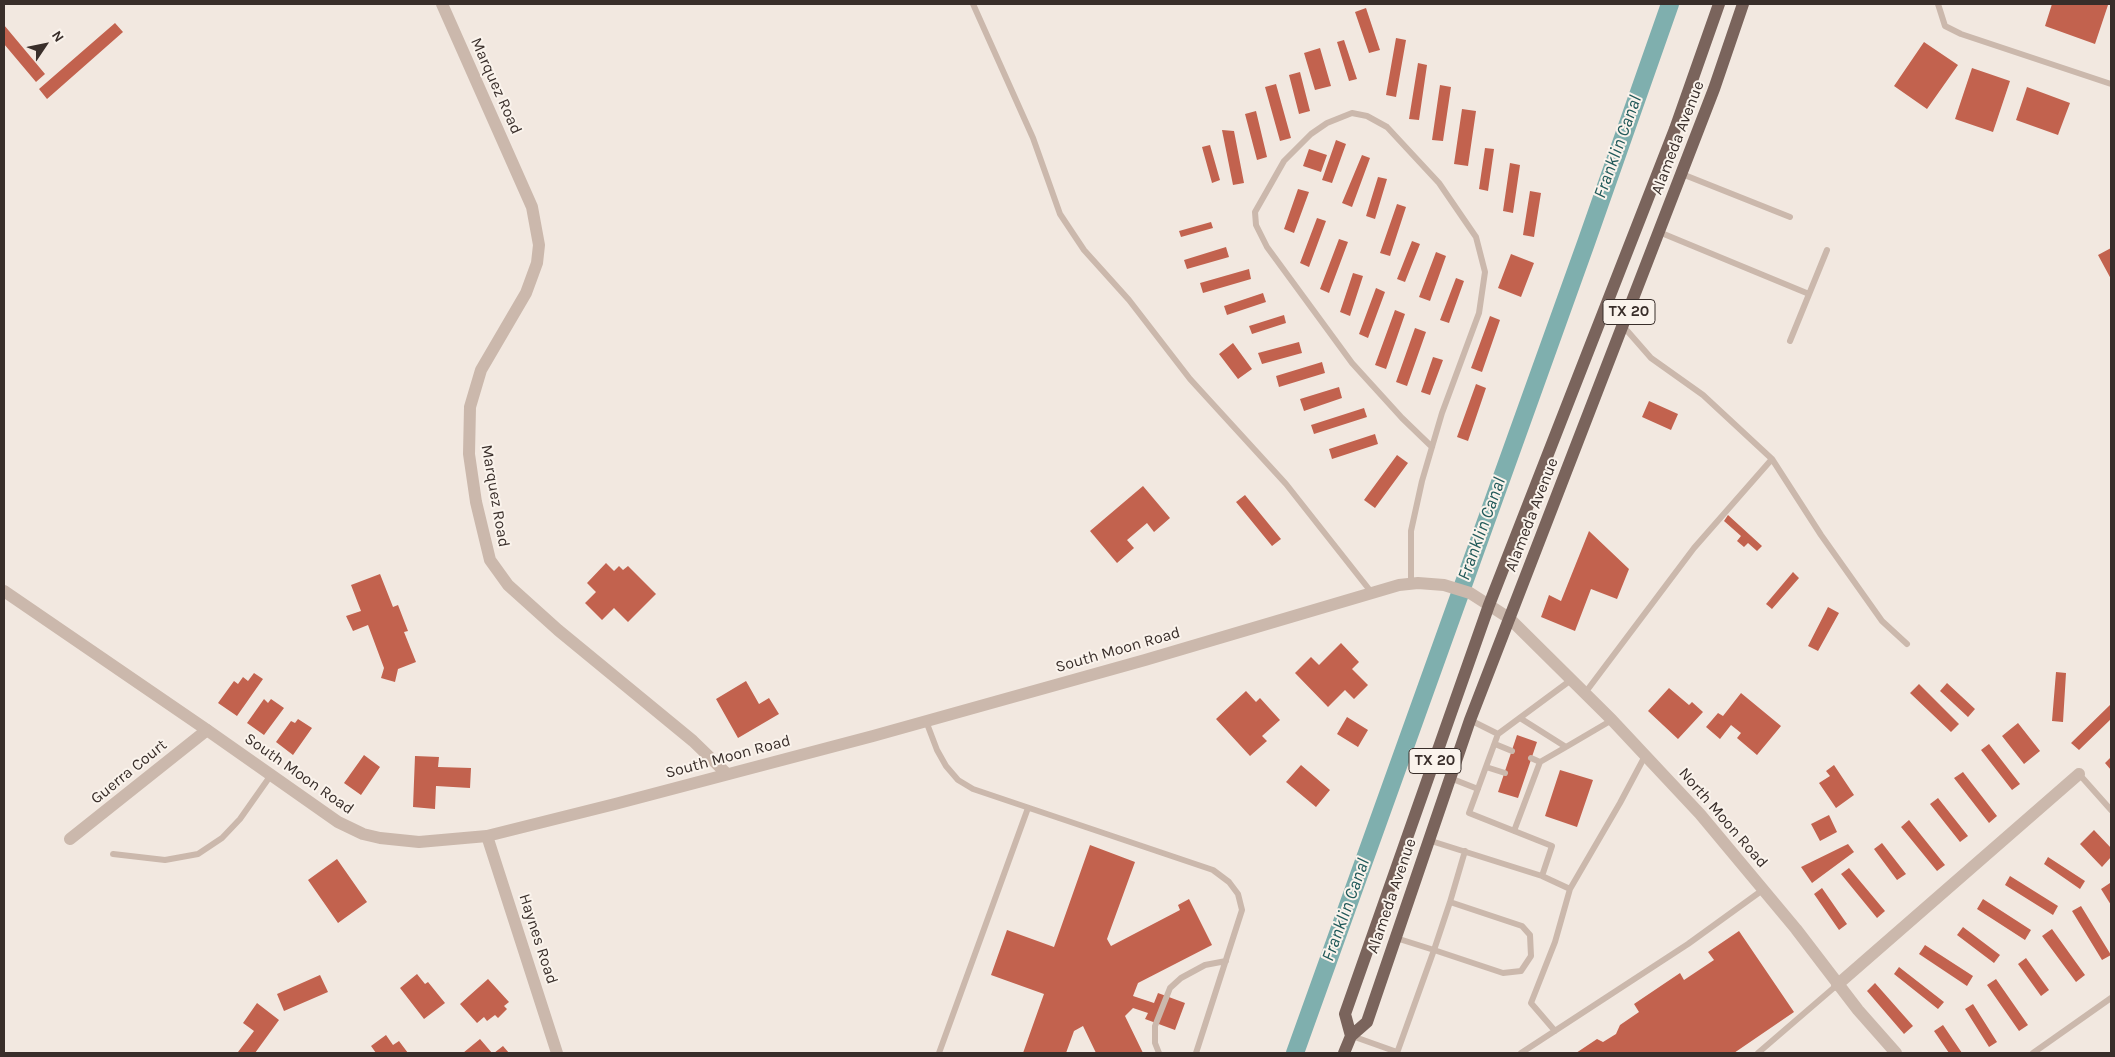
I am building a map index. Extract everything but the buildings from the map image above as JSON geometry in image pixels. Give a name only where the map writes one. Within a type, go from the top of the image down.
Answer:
[{"type":"main road","name":"Alameda Avenue","points":[[1351,1036],[1346,1014],[1489,606],[1674,129],[1719,4]]},
{"type":"main road","name":"Alameda Avenue","points":[[1344,1053],[1351,1036],[1366,1022],[1470,720],[1682,174],[1743,4]]},
{"type":"street","name":"Marquez Road","points":[[442,4],[532,207],[539,245],[537,263],[526,292],[481,370],[470,407],[469,454],[476,502],[490,560],[508,585],[558,630],[693,741],[727,774]]},
{"type":"street","name":"South Moon Road","points":[[4,591],[338,822],[363,834],[402,841],[420,842],[487,836],[615,804],[926,722],[1372,593],[1411,584],[1444,585],[1477,598],[1509,618]]},
{"type":"street","name":"North Moon Road","points":[[1509,618],[1612,720],[1700,814],[1764,889],[1837,985],[1896,1053]]},
{"type":"street","name":"Guerra Court","points":[[70,839],[207,730]]},
{"type":"street","points":[[1837,985],[2079,774]]},
{"type":"street","name":"Haynes Road","points":[[487,836],[557,1053]]},
{"type":"lane","points":[[973,4],[1033,138],[1060,214],[1084,250],[1129,300],[1190,379],[1286,484],[1372,593]]},
{"type":"lane","points":[[1938,4],[1945,26],[1961,34],[2111,84]]},
{"type":"lane","points":[[1411,584],[1411,531],[1422,481],[1432,447],[1442,413],[1479,313],[1485,272],[1476,236],[1440,183],[1386,127],[1367,116],[1352,113],[1327,123],[1311,134],[1284,161],[1255,212],[1256,225],[1267,247],[1352,363],[1402,418],[1432,447]]},
{"type":"lane","points":[[1682,174],[1790,217]]},
{"type":"lane","points":[[1659,232],[1809,294]]},
{"type":"lane","points":[[1790,341],[1827,250]]},
{"type":"lane","points":[[1623,326],[1651,358],[1703,395],[1772,459],[1821,535],[1882,621],[1907,644]]},
{"type":"lane","points":[[1585,693],[1694,548],[1772,459]]},
{"type":"lane","points":[[1542,876],[1552,846],[1469,813],[1498,734],[1571,680]]},
{"type":"lane","points":[[1520,718],[1566,747]]},
{"type":"lane","points":[[1470,720],[1498,734]]},
{"type":"lane","points":[[1514,831],[1540,762],[1612,720]]},
{"type":"lane","points":[[926,722],[937,750],[946,766],[958,780],[973,789],[1213,870],[1229,882],[1238,894],[1242,910],[1196,1053]]},
{"type":"lane","points":[[1494,744],[1512,750]]},
{"type":"lane","points":[[1555,1031],[1531,1003],[1555,942],[1570,890],[1645,755]]},
{"type":"lane","points":[[1531,758],[1540,762]]},
{"type":"lane","points":[[1486,767],[1505,773]]},
{"type":"lane","points":[[2079,774],[2111,810]]},
{"type":"lane","points":[[113,854],[165,860],[198,854],[222,838],[240,819],[271,775]]},
{"type":"lane","points":[[1450,778],[1478,789]]},
{"type":"lane","points":[[1524,779],[1532,782]]},
{"type":"lane","points":[[939,1053],[1028,808]]},
{"type":"lane","points":[[1428,840],[1542,876],[1570,890]]},
{"type":"lane","points":[[1351,1036],[1397,1053],[1434,950],[1465,851]]},
{"type":"lane","points":[[1521,1053],[1688,944],[1764,889]]},
{"type":"lane","points":[[1396,938],[1503,973],[1521,971],[1531,956],[1530,935],[1522,926],[1450,902]]},
{"type":"lane","points":[[1159,1053],[1155,1043],[1155,1026],[1170,988],[1181,978],[1205,965],[1226,961]]},
{"type":"lane","points":[[1758,1053],[1837,985]]},
{"type":"lane","points":[[2032,1053],[2111,998]]},
{"type":"waterway","name":"Franklin Canal","points":[[1295,1053],[1670,4]]}]
